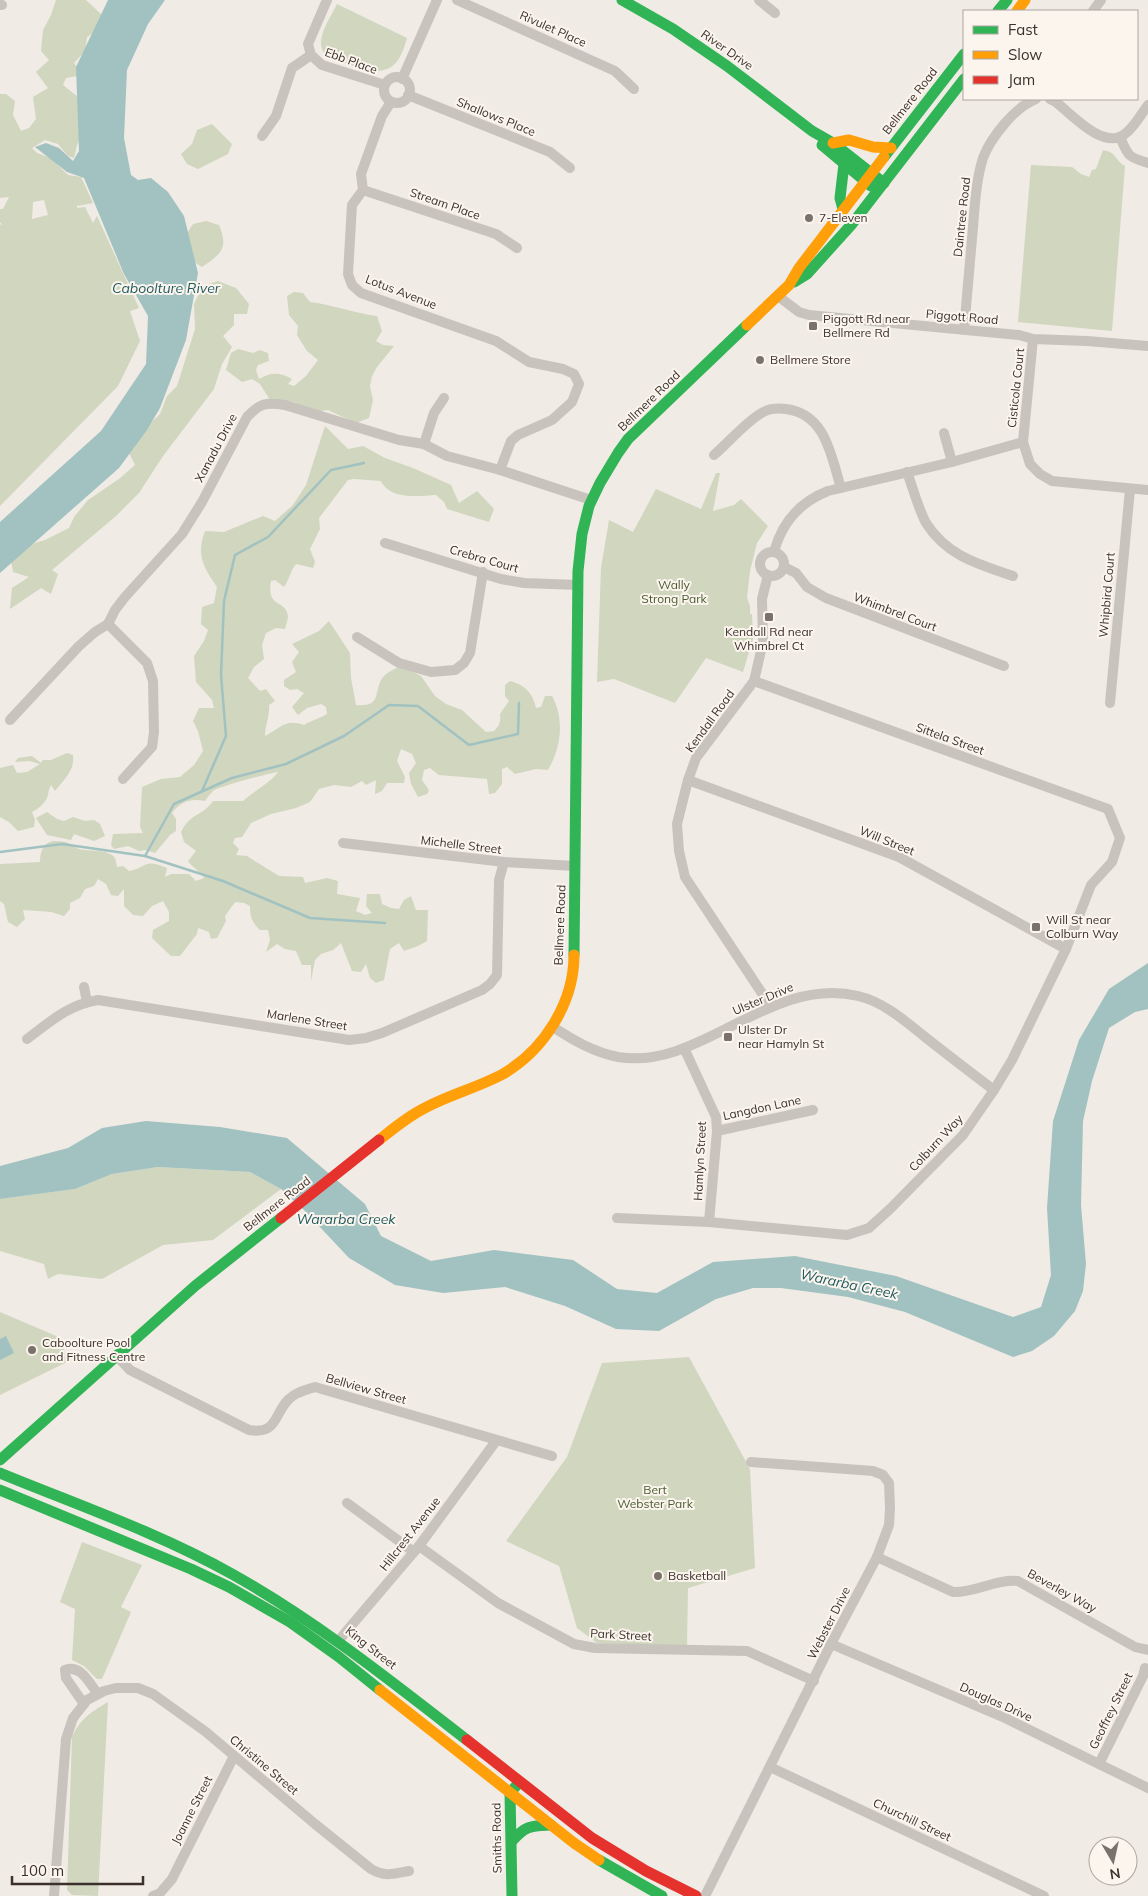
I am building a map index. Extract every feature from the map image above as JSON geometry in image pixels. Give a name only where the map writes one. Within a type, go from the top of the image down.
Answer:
[{"type":"main road","name":"River Drive","points":[[622,0],[673,29],[727,66],[812,131],[833,143],[880,187]]},
{"type":"main road","points":[[999,10],[1007,0]]},
{"type":"main road","name":"Bellmere Road","points":[[789,285],[799,268],[963,55]]},
{"type":"main road","name":"Bellmere Road","points":[[0,1460],[195,1286],[352,1161],[422,1109],[504,1073],[523,1060],[553,1027],[572,980],[574,963],[578,585],[580,548],[591,500],[607,468],[628,439],[789,285],[807,274],[852,224],[963,80]]},
{"type":"main road","name":"River Drive","points":[[812,131],[821,144],[844,164],[868,177]]},
{"type":"main road","points":[[833,143],[849,140],[873,147],[891,148]]},
{"type":"main road","points":[[843,210],[840,198],[844,164]]},
{"type":"main road","name":"King Street","points":[[0,1473],[200,1558],[258,1588],[339,1640],[592,1838],[646,1871],[696,1896]]},
{"type":"main road","points":[[0,1490],[191,1568],[262,1605],[317,1640],[551,1825],[603,1862],[662,1896]]},
{"type":"main road","name":"Smiths Road","points":[[512,1896],[510,1793],[519,1782]]},
{"type":"main road","points":[[512,1841],[528,1825],[551,1825]]},
{"type":"street","name":"Ebb Place","points":[[327,0],[308,44],[310,55],[322,66],[385,85]]},
{"type":"street","points":[[402,79],[437,0]]},
{"type":"street","name":"Rivulet Place","points":[[457,0],[615,71],[634,88]]},
{"type":"street","points":[[759,0],[775,13]]},
{"type":"street","points":[[262,136],[276,116],[292,68],[310,55]]},
{"type":"street","points":[[391,79],[402,79],[409,87],[408,95],[400,103],[392,102],[384,93],[385,85],[391,79]]},
{"type":"street","name":"Shallows Place","points":[[408,95],[550,152],[570,168]]},
{"type":"street","name":"Daintree Road","points":[[964,330],[977,181],[984,157],[996,134],[1026,102],[1033,100]]},
{"type":"street","points":[[1052,100],[1094,133],[1107,138],[1120,137],[1127,133],[1148,105]]},
{"type":"street","name":"Lotus Avenue","points":[[392,102],[382,116],[361,174],[363,190],[352,205],[348,274],[352,285],[361,293],[496,340],[529,362],[563,369],[574,374],[579,384],[568,407],[552,420],[518,435],[511,441],[500,470]]},
{"type":"street","points":[[1120,137],[1127,155],[1148,163]]},
{"type":"street","name":"Stream Place","points":[[363,190],[496,234],[516,248]]},
{"type":"street","name":"Piggott Road","points":[[778,296],[798,312],[809,315],[1019,335],[1034,339],[1148,346]]},
{"type":"street","name":"Cisticola Court","points":[[1034,339],[1023,442],[1030,464],[1040,474],[1052,481],[1148,490]]},
{"type":"street","points":[[424,444],[434,414],[444,398]]},
{"type":"street","name":"Xanadu Drive","points":[[10,720],[79,646],[108,624],[115,610],[125,597],[182,534],[202,502],[247,417],[256,407],[270,403],[285,405],[399,440],[424,444],[447,456],[500,470],[591,500]]},
{"type":"street","points":[[714,455],[760,413],[777,408],[797,410],[814,422],[827,442],[841,488]]},
{"type":"street","points":[[944,433],[952,462]]},
{"type":"street","points":[[774,552],[782,529],[797,509],[816,496],[1023,442]]},
{"type":"street","points":[[908,472],[926,522],[940,542],[962,557],[1013,576]]},
{"type":"street","name":"Whipbird Court","points":[[1110,703],[1130,489]]},
{"type":"street","name":"Crebra Court","points":[[386,543],[501,579],[524,583],[578,585]]},
{"type":"street","points":[[774,552],[782,556],[784,567],[778,574],[768,575],[763,571],[761,561],[764,555],[774,552]]},
{"type":"street","name":"Whimbrel Court","points":[[784,567],[796,573],[807,587],[826,598],[1004,666]]},
{"type":"street","points":[[357,637],[399,664],[431,672],[455,670],[464,663],[470,653],[482,572]]},
{"type":"street","name":"Kendall Road","points":[[768,575],[762,599],[763,642],[754,681],[696,758],[688,780],[677,824],[679,851],[685,877],[771,1007]]},
{"type":"street","points":[[108,624],[147,663],[153,680],[154,732],[152,746],[123,779]]},
{"type":"street","name":"Sittela Street","points":[[754,681],[1108,809],[1120,838]]},
{"type":"street","name":"Will Street","points":[[688,780],[899,858],[1066,949]]},
{"type":"street","name":"Colburn Way","points":[[616,1218],[709,1222],[848,1235],[869,1228],[963,1135],[994,1090],[1012,1060],[1066,949],[1091,884],[1112,862],[1120,838]]},
{"type":"street","name":"Michelle Street","points":[[343,843],[504,862],[575,866]]},
{"type":"street","name":"Marlene Street","points":[[27,1039],[64,1012],[80,1003],[98,1000],[348,1040],[366,1038],[482,990],[490,984],[497,975],[499,880],[504,862]]},
{"type":"street","points":[[84,987],[86,1002]]},
{"type":"street","name":"Ulster Drive","points":[[553,1027],[593,1050],[618,1057],[639,1058],[662,1055],[684,1048],[771,1007],[801,996],[824,992],[859,996],[886,1007],[994,1090]]},
{"type":"street","name":"Hamlyn Street","points":[[684,1048],[716,1116],[717,1131],[709,1222]]},
{"type":"street","name":"Langdon Lane","points":[[717,1131],[813,1110]]},
{"type":"street","name":"Bellview Street","points":[[116,1355],[130,1370],[249,1430],[266,1429],[275,1423],[289,1399],[301,1391],[315,1387],[552,1456]]},
{"type":"street","name":"Hillcrest Avenue","points":[[339,1640],[416,1549],[496,1441]]},
{"type":"street","name":"Webster Drive","points":[[706,1896],[831,1644],[877,1557],[889,1525],[889,1483],[883,1475],[873,1471],[751,1462]]},
{"type":"street","name":"Park Street","points":[[347,1503],[498,1603],[574,1644],[595,1648],[747,1651],[814,1681]]},
{"type":"street","name":"Beverley Way","points":[[877,1557],[953,1592],[962,1592],[1006,1580],[1018,1581],[1135,1647],[1148,1650]]},
{"type":"street","name":"Douglas Drive","points":[[831,1644],[1005,1718],[1148,1788]]},
{"type":"street","points":[[84,1704],[66,1678],[65,1670],[72,1668],[79,1670],[98,1694]]},
{"type":"street","name":"Geoffrey Street","points":[[1098,1764],[1143,1676],[1145,1668]]},
{"type":"street","name":"Christine Street","points":[[54,1896],[66,1739],[73,1718],[87,1700],[116,1688],[138,1688],[153,1694],[206,1732],[314,1824],[371,1869],[380,1874],[389,1875],[409,1872]]},
{"type":"street","name":"Joanne Street","points":[[153,1896],[160,1893],[172,1879],[234,1756]]},
{"type":"street","name":"Churchill Street","points":[[770,1767],[1044,1896]]},
{"type":"green space","points":[[56,0],[86,0],[102,15],[98,30],[87,37],[85,51],[74,63],[83,75],[66,78],[63,85],[82,100],[84,130],[77,145],[74,158],[68,156],[58,144],[45,140],[32,148],[37,153],[51,158],[68,175],[81,177],[93,203],[77,206],[77,208],[85,207],[93,223],[97,216],[139,308],[130,311],[140,341],[118,386],[0,506],[0,224],[3,226],[0,222],[0,209],[3,209],[9,197],[0,198],[0,94],[6,94],[15,101],[13,115],[21,131],[29,128],[36,119],[33,97],[48,88],[36,72],[49,60],[41,51],[43,30]],"holes":[[[44,200],[48,215],[32,219],[33,202]]]},
{"type":"green space","points":[[337,4],[407,38],[398,60],[391,67],[374,71],[355,67],[329,57],[324,52],[321,46],[321,39],[326,24]]},
{"type":"green space","points":[[212,124],[232,144],[228,154],[198,169],[187,164],[181,154],[192,144],[197,130]]},
{"type":"green space","points":[[1103,150],[1111,153],[1125,166],[1112,331],[1018,322],[1031,165],[1072,167],[1089,177],[1092,170],[1096,169]]},
{"type":"green space","points":[[206,221],[219,225],[223,245],[218,254],[202,267],[194,262],[184,238],[193,224]]},
{"type":"green space","points":[[218,281],[236,288],[249,304],[247,314],[234,314],[234,325],[223,336],[232,347],[222,364],[214,389],[163,456],[139,493],[116,516],[52,570],[58,574],[51,594],[41,588],[10,609],[12,588],[29,577],[13,572],[11,561],[25,546],[45,540],[69,528],[74,517],[88,500],[119,479],[135,465],[126,447],[160,414],[167,396],[177,386],[195,329],[194,304],[203,286]]},
{"type":"green space","points":[[294,292],[303,293],[310,302],[377,316],[382,331],[376,341],[383,345],[394,346],[372,376],[370,386],[373,400],[369,418],[356,423],[328,410],[313,412],[302,408],[294,402],[270,400],[260,384],[252,379],[242,382],[226,370],[231,353],[238,349],[253,353],[260,350],[268,353],[269,361],[258,365],[256,370],[259,379],[272,374],[279,374],[292,379],[288,384],[294,386],[306,376],[318,360],[307,351],[297,335],[298,326],[289,315],[287,296]]},
{"type":"green space","points":[[325,426],[348,449],[363,446],[385,458],[451,485],[459,503],[477,491],[494,509],[489,522],[447,509],[444,502],[436,495],[405,496],[391,491],[381,481],[348,480],[319,518],[320,529],[310,549],[315,562],[313,568],[296,564],[284,587],[275,580],[271,581],[271,596],[284,607],[288,616],[285,629],[276,628],[266,633],[262,645],[264,659],[254,667],[248,678],[260,691],[266,689],[275,701],[269,705],[265,736],[288,723],[304,725],[327,714],[326,707],[321,704],[307,708],[298,715],[292,707],[304,693],[297,689],[290,690],[284,686],[284,680],[296,672],[292,662],[299,652],[292,644],[319,631],[329,621],[350,653],[351,678],[356,705],[373,702],[381,680],[401,666],[421,676],[435,696],[446,704],[462,710],[486,732],[494,731],[498,726],[500,714],[509,701],[505,696],[505,685],[510,681],[528,690],[536,708],[541,707],[545,696],[552,696],[559,714],[560,733],[556,752],[548,770],[536,769],[515,774],[507,767],[502,769],[502,784],[495,793],[489,794],[487,779],[439,775],[430,768],[424,770],[422,780],[429,790],[427,794],[418,797],[411,784],[409,773],[416,763],[412,754],[401,749],[397,761],[405,777],[404,783],[387,783],[382,791],[375,794],[376,780],[366,785],[362,781],[351,787],[334,785],[319,789],[310,802],[296,808],[271,814],[251,823],[242,837],[235,838],[233,843],[239,849],[236,855],[247,856],[279,876],[303,877],[305,883],[327,878],[338,881],[337,894],[360,898],[356,911],[365,915],[372,913],[366,906],[367,894],[380,894],[382,904],[399,909],[404,900],[411,896],[416,910],[428,910],[427,941],[404,951],[399,943],[390,949],[384,980],[376,983],[370,978],[366,964],[361,972],[352,971],[341,943],[333,950],[321,954],[315,960],[311,981],[311,965],[302,965],[296,951],[285,949],[277,944],[266,952],[270,940],[268,930],[260,930],[257,927],[250,913],[250,906],[244,903],[235,902],[225,916],[226,921],[217,938],[211,939],[209,932],[198,928],[197,934],[180,956],[171,956],[152,938],[153,930],[169,921],[169,912],[163,901],[152,906],[143,916],[133,915],[124,906],[124,889],[118,896],[111,895],[106,884],[98,879],[94,886],[85,889],[80,898],[70,903],[70,909],[64,916],[51,912],[23,910],[25,919],[17,927],[8,922],[4,904],[0,901],[0,864],[40,862],[43,847],[54,841],[67,843],[83,850],[106,852],[115,858],[117,867],[123,866],[129,871],[146,864],[154,864],[167,868],[165,877],[171,874],[189,874],[196,881],[204,878],[188,861],[196,851],[184,842],[181,832],[185,826],[213,801],[243,801],[278,772],[217,789],[205,801],[195,800],[182,804],[172,813],[176,819],[176,831],[170,835],[155,853],[146,850],[139,851],[128,846],[114,849],[111,845],[113,834],[143,833],[140,827],[142,787],[161,779],[180,777],[194,765],[203,751],[198,731],[193,721],[199,708],[214,708],[212,700],[196,682],[194,656],[204,641],[208,630],[201,624],[202,607],[214,603],[217,587],[202,560],[201,547],[205,531],[224,532],[263,516],[275,521],[293,505],[306,485]]},
{"type":"green space","name":"Wally Strong Park","points":[[716,473],[720,473],[713,511],[734,505],[741,499],[768,526],[757,543],[750,571],[747,598],[750,614],[752,614],[753,639],[743,672],[706,658],[675,703],[614,679],[597,682],[601,568],[609,520],[633,532],[656,489],[701,509]]},
{"type":"green space","points":[[67,753],[73,755],[71,770],[55,791],[51,785],[46,800],[32,812],[35,820],[34,827],[18,831],[9,822],[0,817],[0,768],[13,765],[17,773],[27,772],[40,764],[30,761],[15,762],[18,758],[32,756],[41,763],[43,760],[51,760]]},
{"type":"green space","points":[[47,812],[57,819],[64,821],[73,817],[85,821],[94,820],[100,824],[105,836],[94,841],[74,834],[71,840],[47,835],[36,818]]},
{"type":"green space","points":[[158,1167],[250,1172],[281,1189],[213,1240],[163,1245],[102,1279],[58,1274],[48,1279],[44,1264],[0,1251],[0,1199],[75,1189],[112,1174]]},
{"type":"green space","name":"Caboolture Pool and Fitness Centre","points":[[0,1312],[61,1338],[67,1362],[0,1395]]},
{"type":"green space","name":"Bert Webster Park","points":[[689,1357],[750,1469],[755,1568],[688,1588],[687,1646],[597,1643],[577,1628],[559,1566],[506,1541],[567,1457],[602,1363]]},
{"type":"green space","points":[[82,1542],[142,1565],[121,1607],[131,1612],[102,1679],[97,1679],[84,1666],[72,1660],[75,1609],[60,1602]]},
{"type":"green space","points":[[108,1702],[98,1896],[72,1895],[67,1890],[72,1737],[87,1716]]},
{"type":"water","name":"Caboolture River","points":[[108,0],[165,0],[148,24],[127,70],[124,138],[131,175],[138,180],[151,178],[168,192],[184,216],[198,273],[186,340],[160,408],[147,430],[119,468],[0,573],[0,522],[101,431],[146,364],[148,316],[124,274],[84,178],[67,172],[35,147],[46,143],[59,148],[73,161],[79,151],[76,67]]},
{"type":"water","name":"Wararba Creek","points":[[1148,963],[1148,1009],[1135,1012],[1109,1028],[1092,1081],[1083,1121],[1081,1205],[1086,1264],[1083,1291],[1075,1311],[1054,1336],[1032,1351],[1013,1357],[905,1312],[848,1297],[781,1288],[753,1288],[716,1299],[659,1331],[616,1329],[565,1306],[505,1287],[443,1293],[395,1285],[349,1258],[303,1209],[281,1189],[250,1172],[158,1167],[112,1174],[75,1189],[0,1199],[0,1166],[68,1148],[102,1128],[146,1121],[220,1127],[287,1138],[365,1204],[381,1236],[431,1261],[494,1250],[573,1260],[617,1289],[657,1293],[713,1262],[795,1256],[896,1276],[1013,1317],[1041,1307],[1051,1275],[1047,1208],[1053,1121],[1079,1040],[1109,989]]},
{"type":"water","points":[[6,1336],[14,1353],[0,1360],[0,1339]]},
{"type":"waterway","points":[[202,791],[226,736],[221,675],[224,601],[235,555],[268,537],[331,470],[364,463]]},
{"type":"waterway","points":[[145,856],[174,804],[232,778],[286,764],[344,736],[389,705],[418,706],[469,745],[518,734],[519,703]]},
{"type":"waterway","points":[[0,852],[62,844],[145,856],[223,881],[310,918],[385,923]]},
{"type":"traffic: fast","points":[[622,0],[673,29],[727,66],[812,131],[833,143],[884,183]]},
{"type":"traffic: fast","points":[[999,10],[1007,0]]},
{"type":"traffic: fast","points":[[884,157],[963,55]]},
{"type":"traffic: fast","points":[[794,282],[807,274],[852,224],[963,80]]},
{"type":"traffic: fast","points":[[822,145],[871,186]]},
{"type":"traffic: fast","points":[[843,209],[840,198],[844,164]]},
{"type":"traffic: fast","points":[[574,955],[578,571],[582,534],[589,506],[600,483],[628,439],[747,325]]},
{"type":"traffic: fast","points":[[0,1460],[195,1286],[281,1218]]},
{"type":"traffic: fast","points":[[0,1473],[147,1532],[232,1574],[293,1611],[323,1632],[467,1740]]},
{"type":"traffic: fast","points":[[0,1490],[191,1569],[229,1587],[290,1622],[339,1657],[380,1690]]},
{"type":"traffic: fast","points":[[512,1896],[510,1793],[516,1786]]},
{"type":"traffic: fast","points":[[512,1841],[529,1827],[551,1825]]},
{"type":"traffic: fast","points":[[599,1860],[662,1896]]},
{"type":"traffic: slow","points":[[1018,10],[1025,0]]},
{"type":"traffic: slow","points":[[833,143],[849,140],[873,147],[891,148]]},
{"type":"traffic: slow","points":[[747,325],[789,285],[799,268],[884,157]]},
{"type":"traffic: slow","points":[[379,1140],[417,1112],[503,1074],[531,1052],[554,1024],[562,1007],[573,973],[574,955]]},
{"type":"traffic: slow","points":[[380,1690],[574,1843],[599,1860]]},
{"type":"traffic: jam","points":[[281,1218],[379,1140]]},
{"type":"traffic: jam","points":[[467,1740],[592,1838],[646,1871],[696,1896]]},
{"type":"place","name":"7-Eleven","points":[[809,218]]},
{"type":"place","name":"Piggott Rd near Bellmere Rd","points":[[813,326]]},
{"type":"place","name":"Bellmere Store","points":[[760,360]]},
{"type":"place","name":"Kendall Rd near Whimbrel Ct","points":[[769,617]]},
{"type":"place","name":"Will St near Colburn Way","points":[[1036,927]]},
{"type":"place","name":"Ulster Dr near Hamyln St","points":[[728,1037]]},
{"type":"place","name":"Caboolture Pool and Fitness Centre","points":[[32,1350]]},
{"type":"place","name":"Basketball","points":[[658,1576]]}]
